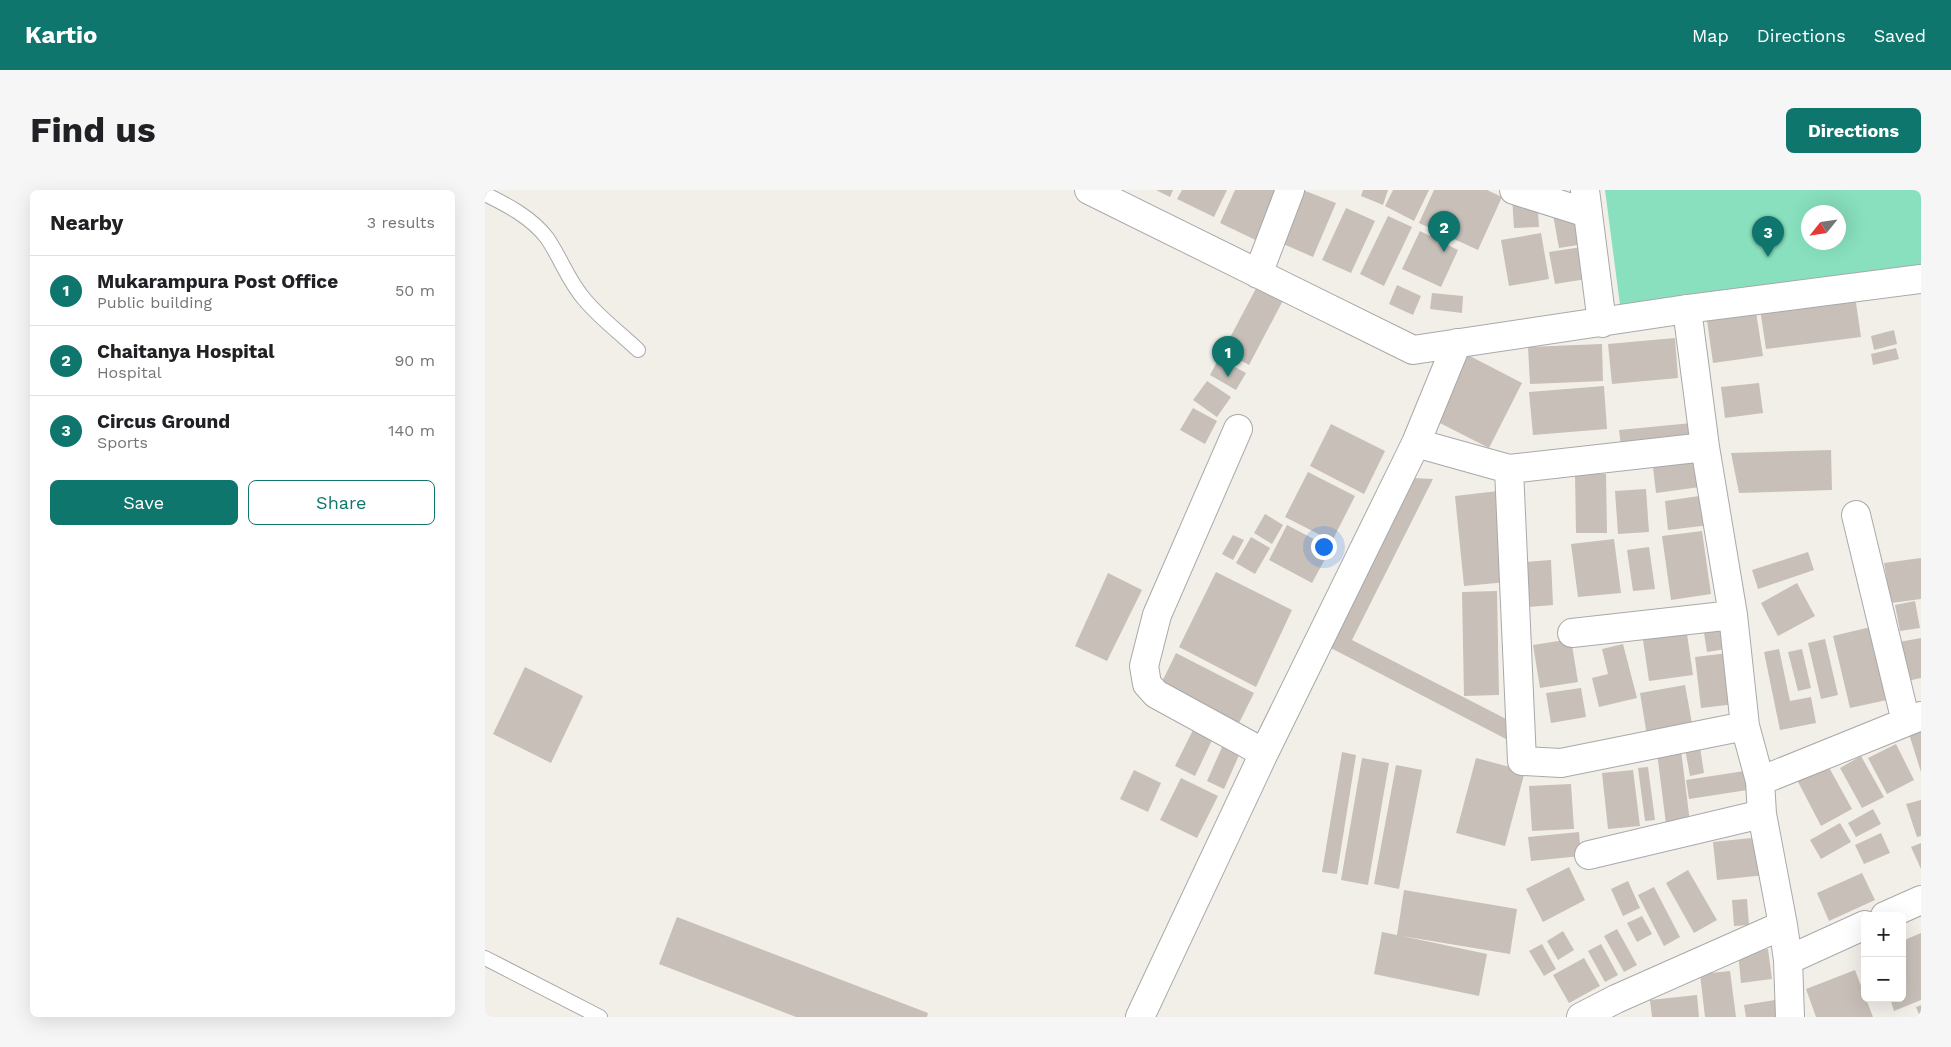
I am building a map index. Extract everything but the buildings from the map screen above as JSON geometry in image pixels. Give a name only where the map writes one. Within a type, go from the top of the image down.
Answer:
[{"type":"street","points":[[1089,190],[1413,350],[1687,310],[1921,281]]},
{"type":"street","points":[[1258,274],[1290,190]]},
{"type":"street","points":[[1514,190],[1586,202],[1601,323]]},
{"type":"street","points":[[1687,310],[1705,448],[1733,615],[1745,726],[1760,781],[1762,814],[1783,925],[1787,960],[1789,1017]]},
{"type":"street","points":[[1140,1017],[1264,753],[1415,443],[1457,343]]},
{"type":"street","points":[[1239,429],[1157,615],[1144,666],[1144,678],[1156,694],[1264,753]]},
{"type":"street","points":[[1415,443],[1509,469],[1705,448]]},
{"type":"street","points":[[1509,469],[1522,762],[1561,763],[1745,726]]},
{"type":"street","points":[[1760,781],[1913,719],[1855,515]]},
{"type":"street","points":[[1572,633],[1733,615]]},
{"type":"street","points":[[1589,855],[1762,814]]},
{"type":"street","points":[[1894,912],[1921,900]]},
{"type":"street","points":[[1581,1017],[1618,1008],[1783,925]]},
{"type":"street","points":[[1787,960],[1861,927]]},
{"type":"lane","points":[[485,194],[513,208],[528,219],[546,237],[571,282],[585,301],[637,350]]},
{"type":"lane","points":[[485,958],[600,1017]]},
{"type":"green space","points":[[1605,190],[1921,190],[1921,271],[1622,320]]},
{"type":"place","name":"Chaitanya Hospital","points":[[1444,252]]},
{"type":"place","name":"Circus Ground","points":[[1768,257]]},
{"type":"place","name":"Mukarampura Post Office","points":[[1228,377]]}]
